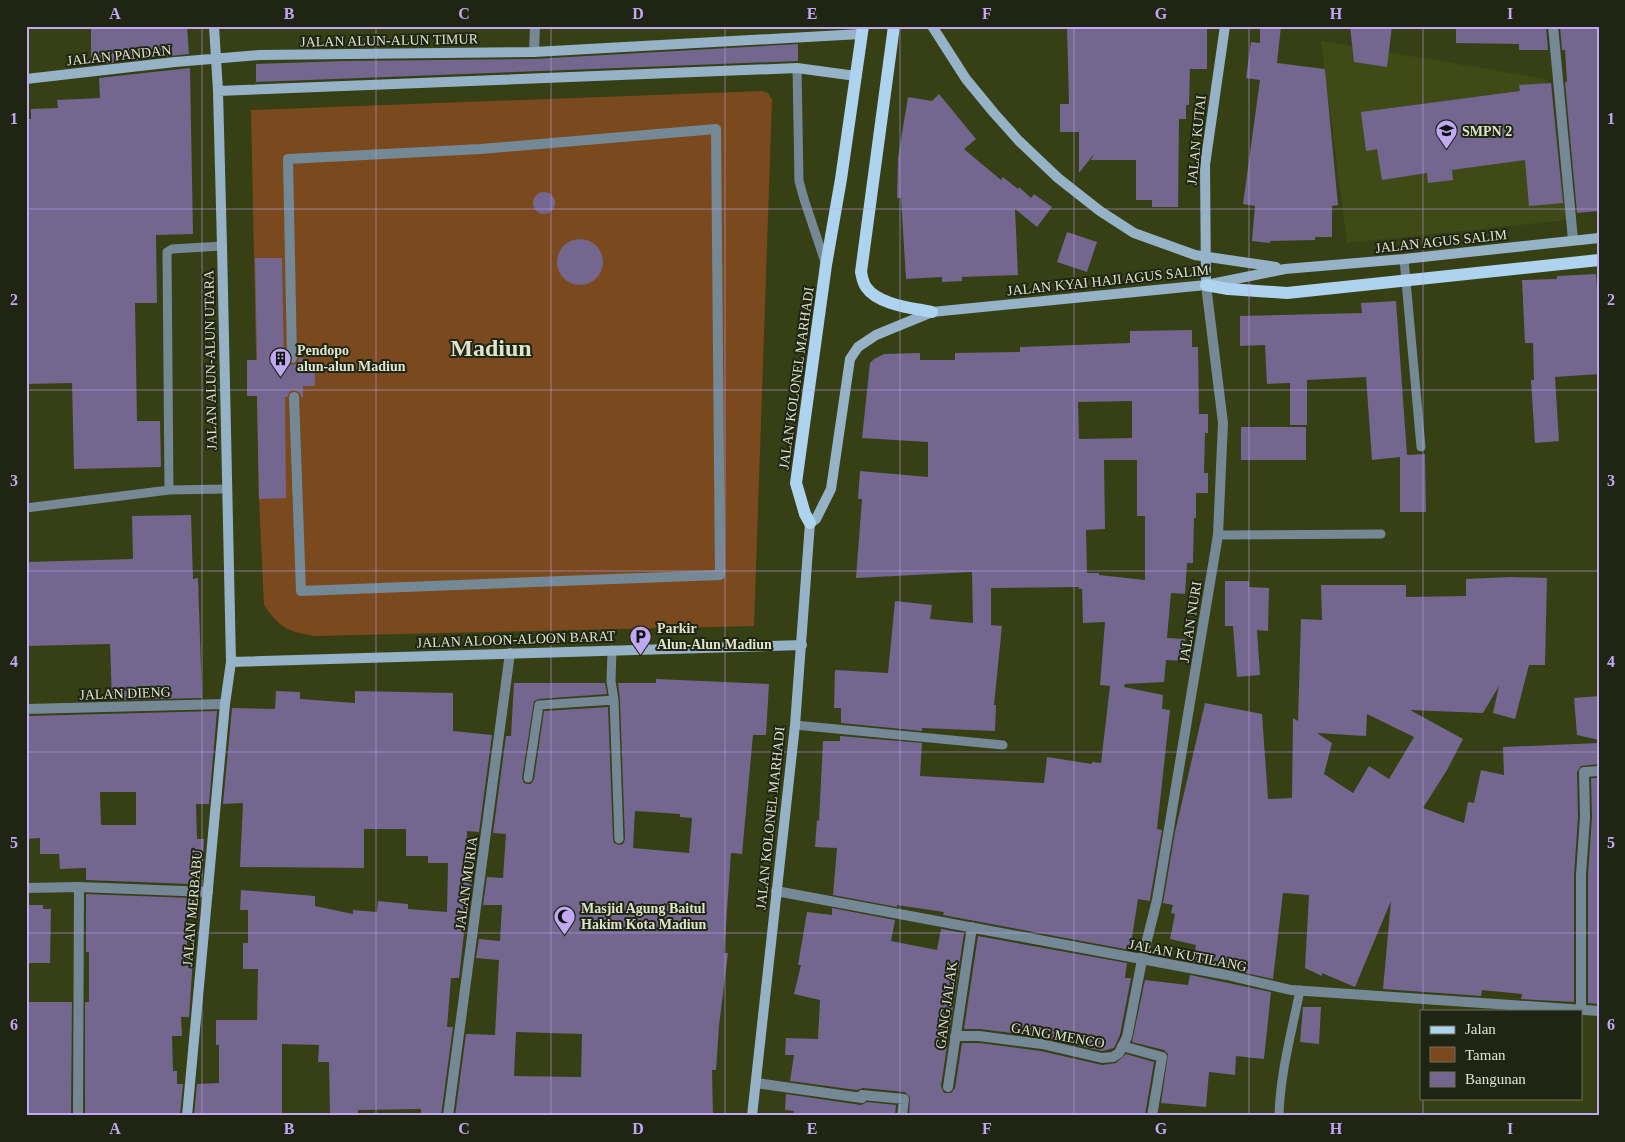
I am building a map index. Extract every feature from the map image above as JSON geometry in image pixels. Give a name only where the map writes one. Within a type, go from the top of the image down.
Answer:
[{"type":"main road","points":[[894,26],[861,272],[866,287],[876,296],[890,303],[932,312]]},
{"type":"main road","name":"JALAN KOLONEL MARHADI","points":[[810,523],[805,514],[796,483],[826,265],[842,179],[862,30]]},
{"type":"main road","points":[[1206,285],[1228,289],[1287,293],[1599,260]]},
{"type":"street","name":"JALAN ALUN-ALUN UTARA","points":[[214,26],[218,91],[231,662]]},
{"type":"street","points":[[534,52],[535,26]]},
{"type":"street","points":[[932,26],[966,79],[994,113],[1058,178],[1100,211],[1134,233],[1206,258],[1285,268]]},
{"type":"street","name":"JALAN KUTAI","points":[[1206,285],[1205,165],[1225,26]]},
{"type":"street","points":[[1553,26],[1573,240]]},
{"type":"street","name":"JALAN ALUN-ALUN TIMUR","points":[[216,58],[259,55],[534,52],[862,30]]},
{"type":"street","name":"JALAN PANDAN","points":[[26,79],[216,58]]},
{"type":"street","points":[[218,91],[798,68],[856,76]]},
{"type":"street","points":[[292,358],[288,159],[482,149],[716,129],[720,575],[300,591],[294,397]]},
{"type":"street","name":"JALAN AGUS SALIM","points":[[1285,268],[1404,259],[1599,238]]},
{"type":"street","name":"JALAN KYAI HAJI AGUS SALIM","points":[[932,312],[1206,285],[1285,268]]},
{"type":"street","name":"JALAN NURI","points":[[1142,960],[1157,900],[1218,535],[1223,423],[1206,285]]},
{"type":"street","points":[[810,523],[816,519],[831,489],[850,360],[858,347],[876,336],[932,312]]},
{"type":"street","name":"JALAN KOLONEL MARHADI","points":[[752,1116],[796,725],[810,523]]},
{"type":"street","name":"JALAN ALOON-ALOON BARAT","points":[[231,662],[802,645]]},
{"type":"street","name":"JALAN MURIA","points":[[448,1116],[510,653]]},
{"type":"street","name":"JALAN MERBABU","points":[[188,1116],[225,704],[231,662]]},
{"type":"street","name":"JALAN DIENG","points":[[26,709],[225,704]]},
{"type":"street","points":[[1580,1010],[1581,875],[1585,817],[1584,772],[1599,771]]},
{"type":"street","points":[[78,1116],[79,887]]},
{"type":"street","points":[[26,888],[79,887],[208,892]]},
{"type":"street","name":"JALAN KUTILANG","points":[[776,891],[1227,975],[1291,990],[1580,1010]]},
{"type":"street","name":"GANG JALAK","points":[[948,1087],[972,927]]},
{"type":"street","name":"GANG MENCO","points":[[955,1036],[979,1036],[1042,1044],[1102,1058],[1113,1057],[1118,1053],[1127,1037],[1142,960]]},
{"type":"street","name":"JALAN KUTILANG","points":[[1582,1010],[1599,1011]]},
{"type":"street","points":[[1122,1046],[1162,1057],[1152,1116]]},
{"type":"street","points":[[756,1083],[862,1098],[862,1095],[904,1099],[902,1116]]},
{"type":"lane","points":[[798,68],[799,181],[826,265]]},
{"type":"lane","points":[[169,490],[167,252],[172,249],[222,246]]},
{"type":"lane","points":[[1404,259],[1421,447]]},
{"type":"lane","points":[[26,508],[169,490],[226,489]]},
{"type":"lane","points":[[1218,535],[1381,534]]},
{"type":"lane","points":[[612,650],[611,681],[614,700],[619,839]]},
{"type":"lane","points":[[528,778],[539,705],[614,700]]},
{"type":"lane","points":[[796,725],[1003,746]]},
{"type":"lane","points":[[1279,1116],[1279,1096],[1283,1072],[1300,990]]},
{"type":"shaded area","name":"SMPN 2","points":[[1321,41],[1546,79],[1567,220],[1347,243]]},
{"type":"green space","points":[[762,91],[768,93],[772,100],[754,626],[315,636],[298,633],[280,624],[264,605],[259,499],[251,110]]},
{"type":"building","points":[[91,26],[187,26],[189,54],[99,64],[99,58],[91,58]]},
{"type":"building","points":[[1067,26],[1207,26],[1207,69],[1190,69],[1189,105],[1186,105],[1186,119],[1179,119],[1178,207],[1152,207],[1152,200],[1136,200],[1136,160],[1091,160],[1094,154],[1079,173],[1079,132],[1060,132],[1060,104],[1069,104]]},
{"type":"building","points":[[1260,26],[1281,26],[1277,63],[1325,69],[1338,205],[1332,206],[1332,237],[1315,237],[1315,240],[1270,241],[1270,243],[1252,241],[1255,206],[1243,204],[1260,80],[1246,78],[1251,42],[1260,43]]},
{"type":"building","points":[[1350,26],[1392,26],[1387,67],[1354,62]]},
{"type":"building","points":[[1456,26],[1546,26],[1548,50],[1519,50],[1519,44],[1456,43]]},
{"type":"building","points":[[1560,26],[1599,26],[1599,211],[1577,213],[1565,82],[1567,82],[1565,50],[1562,50]]},
{"type":"building","points":[[798,44],[798,61],[256,82],[256,64],[534,59]]},
{"type":"building","points":[[190,68],[193,234],[156,235],[157,303],[135,303],[137,421],[160,421],[161,467],[74,469],[72,383],[26,384],[26,119],[31,119],[31,109],[58,108],[57,100],[100,98],[99,78]]},
{"type":"building","points":[[1551,83],[1563,203],[1529,206],[1525,160],[1452,170],[1453,180],[1428,183],[1427,173],[1382,180],[1377,149],[1366,151],[1361,112],[1520,91],[1519,85]]},
{"type":"building","points":[[939,94],[976,139],[964,149],[1001,180],[1003,177],[1018,189],[1019,187],[1031,198],[1034,194],[1052,207],[1037,227],[1015,209],[1018,275],[962,277],[962,281],[942,282],[942,277],[906,279],[901,198],[897,198],[898,158],[908,97],[932,101]]},
{"type":"building","points":[[544,192],[552,195],[555,203],[552,211],[544,214],[536,211],[533,203],[536,195]]},
{"type":"building","points":[[1067,232],[1097,242],[1087,272],[1057,262]]},
{"type":"building","points":[[580,239],[593,243],[599,249],[603,262],[599,275],[593,281],[580,285],[567,281],[561,275],[557,262],[561,249],[567,243]]},
{"type":"building","name":"Pendopo alun-alun Madiun","points":[[255,258],[282,258],[284,358],[288,364],[293,365],[298,362],[299,358],[303,358],[303,369],[315,369],[315,386],[303,386],[303,397],[294,390],[290,391],[287,397],[285,397],[286,498],[259,499],[257,396],[247,396],[247,360],[257,360]]},
{"type":"building","points":[[1596,274],[1599,313],[1599,374],[1555,377],[1559,441],[1535,443],[1531,380],[1534,380],[1533,343],[1525,343],[1522,280],[1557,279],[1557,276]]},
{"type":"building","points":[[1396,301],[1407,455],[1425,454],[1426,512],[1400,512],[1400,457],[1372,460],[1366,377],[1307,380],[1307,425],[1290,425],[1290,383],[1267,384],[1265,345],[1240,346],[1240,316],[1362,313],[1361,303]]},
{"type":"building","points":[[1192,330],[1192,347],[1198,347],[1199,414],[1208,414],[1208,433],[1205,433],[1204,473],[1208,473],[1208,493],[1196,493],[1193,563],[1187,563],[1185,594],[1171,593],[1167,638],[1185,639],[1184,661],[1166,660],[1164,682],[1125,684],[1124,687],[1163,695],[1162,709],[1170,710],[1157,829],[1162,830],[1150,901],[1138,899],[1130,950],[943,915],[944,912],[897,905],[897,907],[833,895],[837,848],[815,847],[817,820],[819,821],[823,741],[840,741],[840,736],[922,743],[920,776],[1044,783],[1047,757],[1092,764],[1092,762],[1101,763],[1110,686],[1100,685],[1105,622],[1083,623],[1082,589],[1079,589],[1079,587],[991,588],[991,625],[1002,626],[994,705],[996,705],[995,731],[922,728],[922,731],[841,723],[841,708],[834,708],[835,670],[888,673],[895,601],[932,605],[930,619],[973,623],[972,572],[856,578],[862,499],[858,499],[860,471],[928,477],[928,442],[862,438],[870,363],[884,354],[920,353],[920,360],[955,360],[955,353],[1020,352],[1020,347],[1130,343],[1130,331]],"holes":[[[1132,401],[1132,438],[1079,439],[1078,402]],[[1104,460],[1137,460],[1137,516],[1145,516],[1145,580],[1087,573],[1086,530],[1105,529]]]},
{"type":"building","points":[[1241,427],[1306,427],[1306,460],[1241,460]]},
{"type":"building","points":[[191,515],[193,579],[198,578],[202,698],[112,700],[110,644],[26,646],[26,562],[133,559],[132,516]]},
{"type":"building","points":[[1547,578],[1545,665],[1529,665],[1515,719],[1493,713],[1499,686],[1483,713],[1410,710],[1463,739],[1447,770],[1423,808],[1464,823],[1468,802],[1474,803],[1481,770],[1504,775],[1503,747],[1599,743],[1599,764],[1581,766],[1577,772],[1578,817],[1574,875],[1574,1002],[1521,999],[1522,994],[1482,990],[1481,996],[1383,989],[1391,901],[1355,987],[1305,968],[1309,895],[1283,893],[1273,979],[1193,962],[1196,945],[1170,939],[1175,914],[1171,913],[1173,905],[1163,903],[1175,832],[1205,703],[1262,714],[1268,799],[1292,798],[1293,718],[1298,721],[1301,619],[1322,620],[1321,585],[1406,585],[1406,597],[1466,596],[1466,579]],"holes":[[[1367,714],[1414,737],[1389,779],[1369,766],[1353,793],[1324,774],[1332,743],[1317,733],[1366,736]]]},
{"type":"building","points":[[1225,581],[1249,581],[1249,587],[1269,588],[1268,631],[1257,630],[1260,675],[1237,677],[1233,626],[1225,626]]},
{"type":"building","points":[[656,679],[769,684],[766,735],[753,735],[742,854],[731,853],[724,953],[728,953],[719,1026],[716,1070],[712,1070],[713,1116],[455,1116],[466,1034],[495,1035],[499,960],[476,958],[479,939],[500,941],[502,905],[483,905],[487,877],[503,878],[506,834],[493,833],[506,736],[511,736],[514,683],[605,683],[607,694],[539,699],[534,701],[522,778],[524,783],[527,784],[531,784],[534,779],[544,711],[608,707],[613,839],[614,843],[619,845],[623,844],[625,839],[618,683],[656,683]],"holes":[[[635,811],[680,814],[680,817],[692,818],[689,853],[633,848]],[[516,1032],[582,1034],[581,1077],[514,1076]]]},
{"type":"building","points":[[276,691],[300,692],[300,699],[355,703],[355,691],[453,693],[453,731],[492,735],[479,832],[467,831],[466,877],[473,877],[469,905],[467,905],[459,978],[451,978],[447,1027],[453,1027],[441,1116],[421,1116],[421,1109],[358,1110],[358,1116],[330,1116],[329,1062],[318,1062],[319,1045],[282,1044],[282,1116],[194,1116],[197,1084],[219,1083],[219,1045],[216,1045],[216,1020],[257,1020],[258,969],[243,969],[243,943],[248,943],[248,910],[240,910],[241,890],[315,896],[315,906],[353,914],[353,910],[377,912],[378,901],[408,904],[408,909],[447,912],[448,863],[428,863],[428,856],[406,856],[406,829],[364,829],[364,868],[240,867],[243,803],[223,804],[232,708],[275,709]]},
{"type":"building","points":[[1599,696],[1599,740],[1577,735],[1574,698]]},
{"type":"building","points":[[217,711],[209,804],[196,804],[197,839],[204,839],[202,878],[191,878],[191,884],[86,880],[86,868],[60,869],[59,854],[40,854],[40,838],[26,839],[27,716]],"holes":[[[100,792],[136,792],[136,825],[101,825]]]},
{"type":"building","points":[[1591,778],[1599,778],[1599,1004],[1588,1003],[1588,875],[1592,817]]},
{"type":"building","points":[[86,894],[191,898],[191,918],[187,918],[187,958],[193,958],[189,1017],[181,1017],[182,1036],[172,1036],[173,1071],[177,1071],[177,1084],[183,1084],[180,1116],[85,1116],[85,1002],[89,1002],[89,952],[86,952]]},
{"type":"building","points":[[26,905],[43,905],[43,909],[51,909],[50,963],[26,963]]},
{"type":"building","points":[[832,908],[895,920],[891,941],[937,950],[941,929],[964,933],[941,1086],[944,1093],[951,1093],[955,1088],[962,1043],[979,1043],[1041,1051],[1102,1065],[1116,1063],[1126,1054],[1154,1062],[1145,1115],[909,1116],[910,1097],[905,1092],[863,1088],[857,1090],[790,1081],[794,1055],[785,1055],[786,1038],[818,1039],[820,1000],[794,994],[801,965],[798,965],[807,912],[832,915]]},
{"type":"building","points":[[978,936],[1127,963],[1125,978],[1131,978],[1120,1035],[1114,1048],[1102,1051],[1043,1037],[980,1029],[964,1029]]},
{"type":"building","points":[[1190,975],[1271,992],[1264,1059],[1236,1056],[1235,1075],[1209,1072],[1206,1107],[1161,1103],[1168,1054],[1164,1050],[1132,1042],[1145,980],[1188,985]]},
{"type":"building","points":[[26,1002],[72,1002],[71,1116],[26,1116]]},
{"type":"building","points":[[1303,1007],[1321,1007],[1319,1044],[1300,1042]]},
{"type":"building","points":[[786,1094],[861,1105],[867,1102],[896,1105],[895,1116],[793,1116],[794,1111],[785,1110]]},
{"type":"place","name":"SMPN 2","points":[[1446,150]]},
{"type":"place","name":"Pendopo alun-alun Madiun","points":[[281,377]]},
{"type":"place","name":"Parkir Alun-Alun Madiun","points":[[641,655]]},
{"type":"place","name":"Masjid Agung Baitul Hakim Kota Madiun","points":[[565,935]]},
{"type":"district","name":"Madiun","points":[[491,348]]}]
